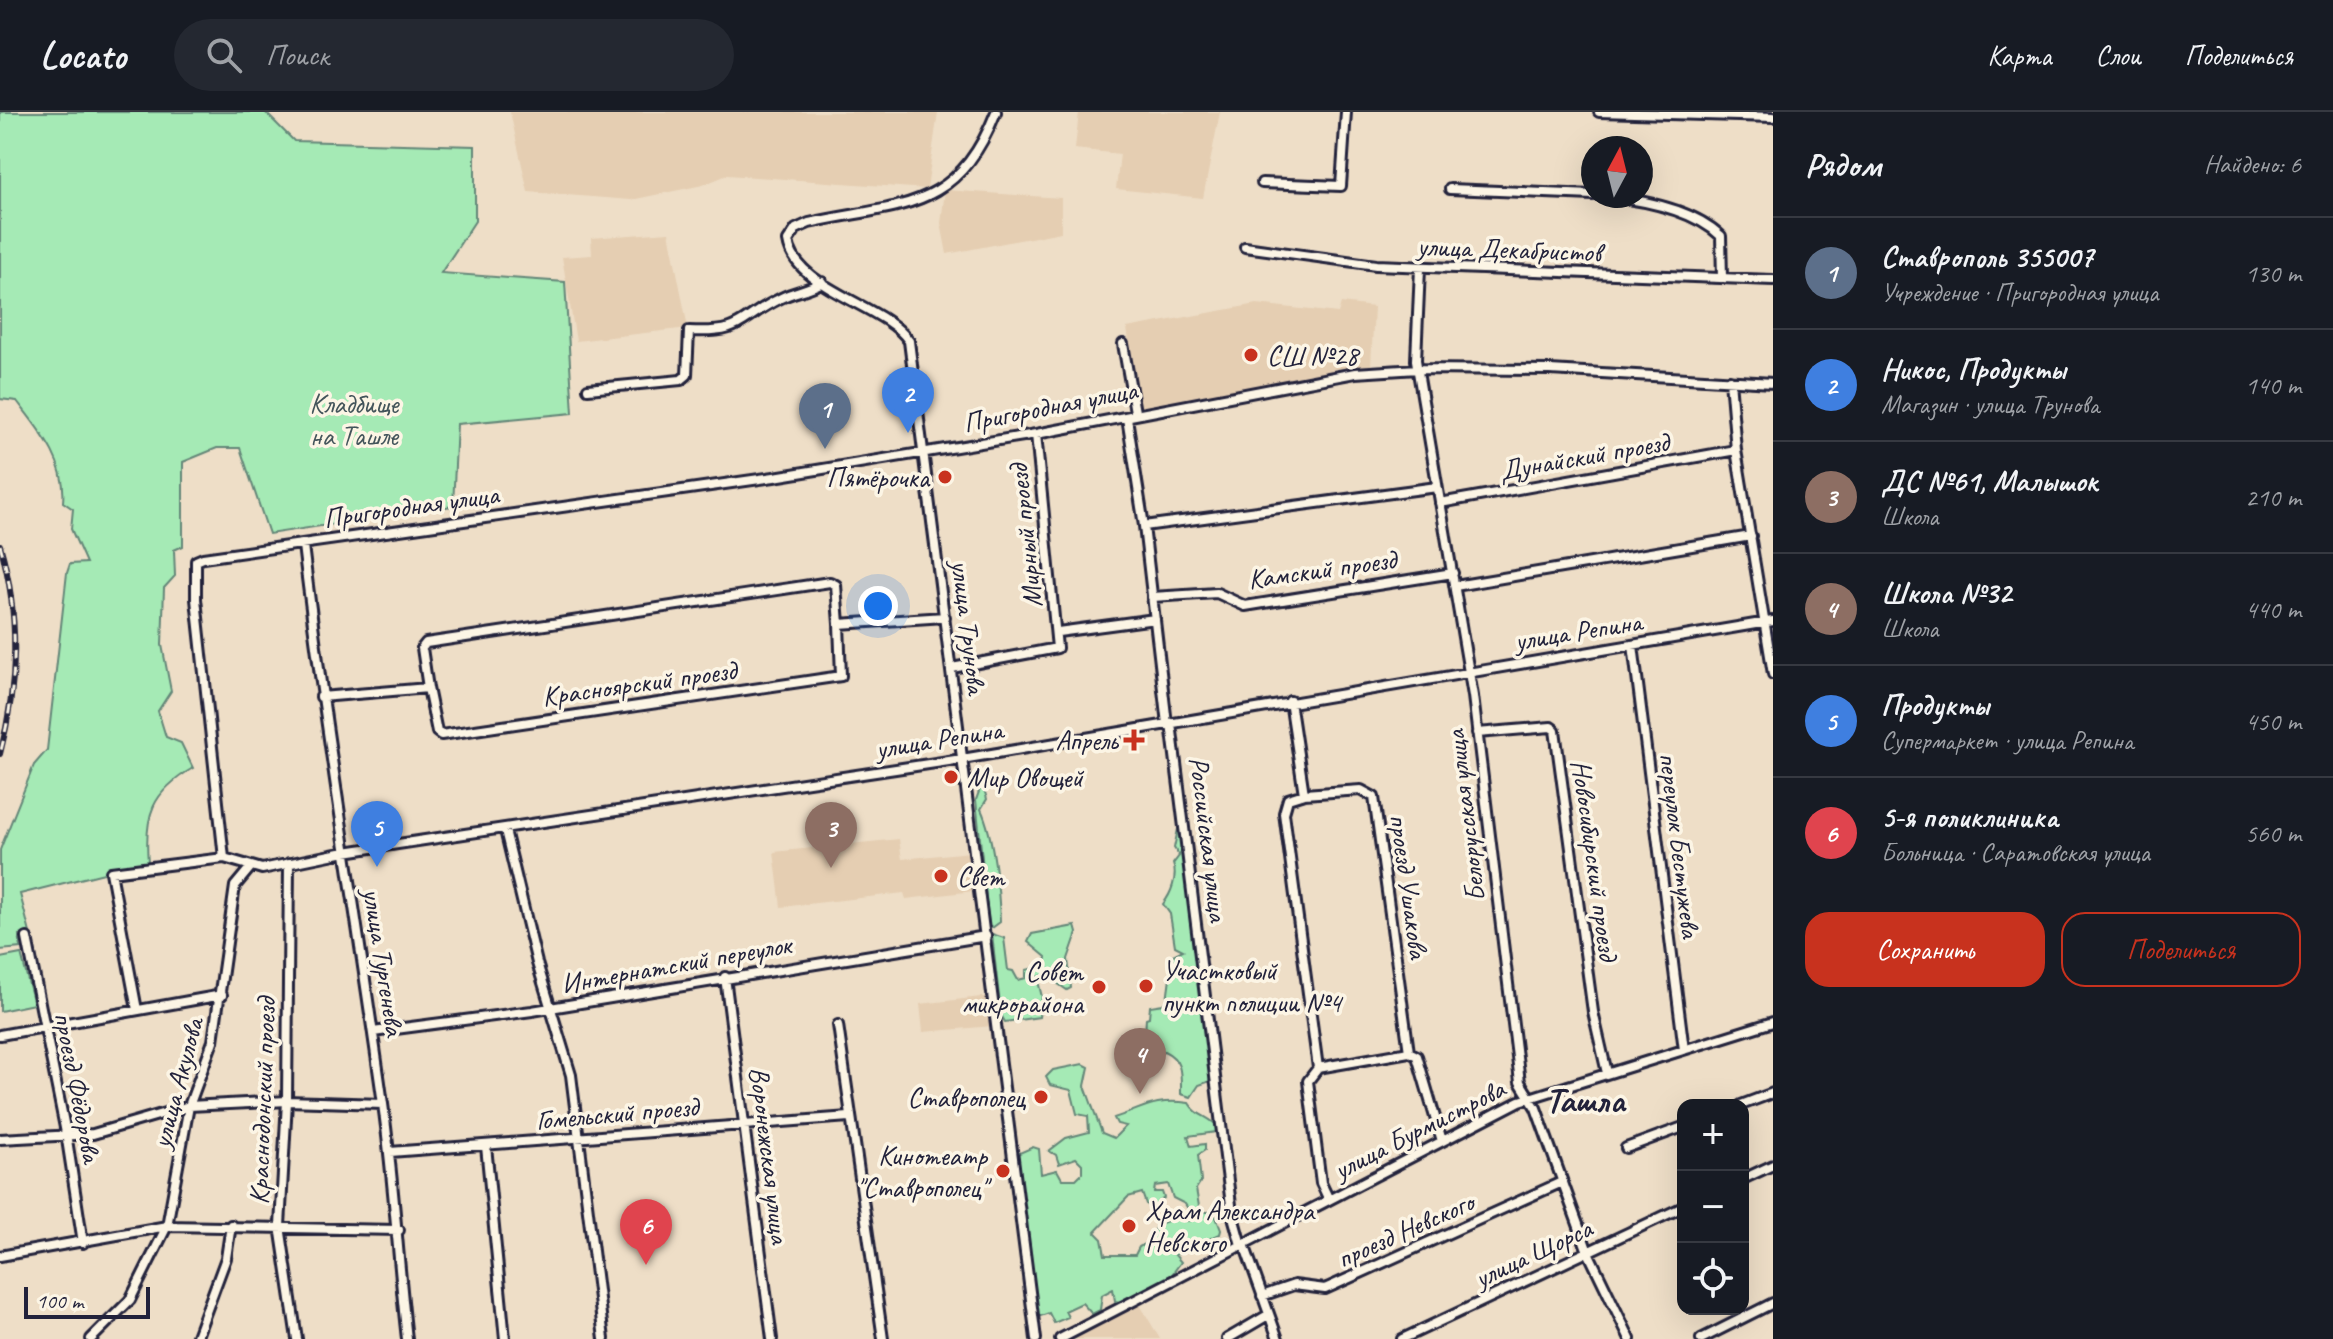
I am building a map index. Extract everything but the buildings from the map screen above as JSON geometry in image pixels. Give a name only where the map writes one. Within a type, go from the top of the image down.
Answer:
[{"type":"street","name":"улица Трунова","points":[[996,112],[963,166],[931,196],[913,205],[836,217],[796,229],[790,236],[789,247],[804,267],[822,282],[897,328],[909,341],[1036,1339]]},
{"type":"street","points":[[1262,183],[1341,186],[1346,112]]},
{"type":"street","points":[[1599,112],[1773,117]]},
{"type":"street","points":[[1450,189],[1581,194]]},
{"type":"street","points":[[1653,203],[1712,228],[1721,236],[1722,278]]},
{"type":"street","name":"улица Декабристов","points":[[1245,247],[1420,268],[1773,280]]},
{"type":"street","name":"Белорусская улица","points":[[1420,268],[1418,369],[1470,672],[1520,1082],[1531,1097],[1588,1252],[1630,1339]]},
{"type":"street","points":[[588,389],[681,380],[687,375],[689,331],[716,333],[741,326],[763,307],[822,282]]},
{"type":"street","name":"Российская улица","points":[[1123,344],[1152,597],[1232,1213],[1278,1339]]},
{"type":"street","name":"Пригородная улица","points":[[224,858],[196,599],[196,561],[303,545],[323,539],[774,477],[1036,434],[1355,373],[1418,369],[1550,370],[1773,383]]},
{"type":"street","points":[[1730,380],[1736,450],[1768,621],[1773,674]]},
{"type":"street","name":"Мирный проезд","points":[[952,668],[1054,651],[1058,644],[1036,434]]},
{"type":"street","name":"Дунайский проезд","points":[[1440,503],[1736,450]]},
{"type":"street","points":[[1144,526],[1437,487]]},
{"type":"street","points":[[1455,586],[1751,536]]},
{"type":"street","name":"улица Тургенева","points":[[303,545],[321,697],[390,1152],[407,1339]]},
{"type":"street","name":"Камский проезд","points":[[1152,597],[1217,593],[1245,606],[1453,573]]},
{"type":"street","name":"Красноярский проезд","points":[[830,582],[836,585],[839,624],[841,676],[441,735],[437,732],[422,648],[426,643],[830,582]]},
{"type":"street","points":[[839,624],[945,617]]},
{"type":"street","name":"Мирный проезд","points":[[1058,632],[1155,619]]},
{"type":"street","name":"улица Репина","points":[[137,1010],[111,872],[224,858],[250,868],[289,863],[962,759],[1768,621]]},
{"type":"street","name":"переулок Бестужева","points":[[1633,645],[1684,1050]]},
{"type":"street","points":[[321,697],[428,688]]},
{"type":"street","points":[[1290,701],[1304,794],[1288,799],[1284,813],[1318,1068]]},
{"type":"street","name":"Новосибирский проезд","points":[[1477,733],[1551,727],[1555,730],[1593,1012],[1607,1073]]},
{"type":"street","name":"проезд Ушакова","points":[[1304,794],[1361,790],[1374,797],[1409,1052],[1417,1056],[1442,1141]]},
{"type":"street","points":[[505,830],[537,963],[571,1075],[604,1339]]},
{"type":"street","name":"Краснодонский проезд","points":[[289,863],[287,1101],[280,1226],[297,1339]]},
{"type":"street","name":"улица Акулова","points":[[91,1339],[130,1300],[167,1226],[189,1106],[213,1041],[222,995],[235,886],[250,868]]},
{"type":"street","name":"Интернатский переулок","points":[[373,1032],[552,1007],[986,936]]},
{"type":"street","name":"проезд Фёдорова","points":[[27,938],[66,1133],[83,1243]]},
{"type":"street","name":"Воронежская улица","points":[[725,977],[772,1339]]},
{"type":"street","points":[[0,1035],[222,995]]},
{"type":"street","name":"улица Бурмистрова","points":[[1060,1339],[1531,1097],[1773,1022]]},
{"type":"street","points":[[838,1025],[883,1339]]},
{"type":"street","points":[[1329,1200],[1321,1183],[1308,1081],[1318,1068],[1409,1052]]},
{"type":"street","points":[[1749,1102],[1773,1093]]},
{"type":"street","points":[[0,1139],[66,1133],[93,1134],[189,1106],[287,1101],[383,1104]]},
{"type":"street","name":"Гомельский проезд","points":[[390,1152],[849,1117]]},
{"type":"street","points":[[1626,1148],[1677,1129]]},
{"type":"street","points":[[486,1146],[505,1339]]},
{"type":"street","points":[[1749,1176],[1773,1165]]},
{"type":"street","name":"проезд Невского","points":[[1262,1296],[1294,1285],[1325,1289],[1562,1182]]},
{"type":"street","name":"улица Щорса","points":[[1402,1339],[1677,1210]]},
{"type":"street","points":[[196,1339],[226,1258],[231,1225]]},
{"type":"street","points":[[0,1266],[2,1256],[167,1226],[399,1230]]},
{"type":"street","points":[[1701,1339],[1773,1303]]},
{"type":"street","points":[[1227,1339],[1268,1315]]},
{"type":"shaded area","points":[[510,112],[938,112],[927,189],[727,175],[703,185],[631,200],[528,192]]},
{"type":"shaded area","points":[[1079,112],[1220,112],[1203,198],[1116,189],[1120,154],[1075,149]]},
{"type":"shaded area","points":[[945,190],[1061,198],[1061,232],[947,254],[941,223]]},
{"type":"shaded area","points":[[669,232],[688,328],[576,341],[562,257],[592,255],[591,238]]},
{"type":"shaded area","name":"СШ №28","points":[[1341,303],[1374,307],[1371,367],[1139,408],[1127,328],[1257,304],[1338,313]]},
{"type":"shaded area","points":[[899,839],[902,859],[970,852],[974,891],[906,899],[904,893],[781,907],[774,852]]},
{"type":"shaded area","points":[[990,996],[993,1026],[923,1032],[920,1004]]},
{"type":"shaded area","points":[[1139,1303],[1160,1339],[1070,1339]]},
{"type":"green space","name":"Кладбище на Ташле","points":[[0,112],[265,112],[294,141],[475,146],[475,221],[441,273],[565,282],[573,413],[457,424],[453,506],[269,534],[240,448],[217,448],[183,462],[183,546],[174,550],[175,576],[164,588],[162,645],[171,691],[158,711],[166,737],[181,743],[193,768],[168,786],[154,806],[148,831],[148,862],[20,894],[30,933],[19,935],[21,948],[0,950],[0,850],[34,765],[47,750],[67,573],[70,564],[86,563],[71,529],[73,509],[63,502],[61,474],[50,448],[17,401],[0,399]]},
{"type":"green space","points":[[980,789],[984,789],[987,799],[981,809],[992,849],[998,895],[1000,922],[992,928],[989,926],[976,800]]},
{"type":"green space","points":[[1178,829],[1183,831],[1213,1080],[1199,1085],[1191,1097],[1181,1094],[1181,1074],[1175,1059],[1164,1051],[1154,1057],[1144,1052],[1146,1018],[1149,1017],[1150,1006],[1163,1004],[1167,1000],[1173,955],[1183,950],[1175,946],[1170,914],[1163,904],[1173,885],[1173,864],[1179,856],[1174,848]]},
{"type":"green space","points":[[1075,926],[1077,933],[1068,959],[1071,988],[1067,990],[1045,975],[1037,977],[1042,997],[1039,1017],[1005,1022],[1001,1015],[992,934],[1004,938],[1008,970],[1013,971],[1018,980],[1026,978],[1026,970],[1045,966],[1046,957],[1028,942],[1032,934]]},
{"type":"green space","points":[[21,954],[34,1004],[0,1011],[0,958]]},
{"type":"green space","points":[[1083,1064],[1089,1067],[1085,1086],[1102,1133],[1114,1138],[1126,1126],[1117,1124],[1114,1118],[1158,1103],[1189,1103],[1215,1124],[1219,1128],[1216,1132],[1188,1136],[1191,1146],[1205,1144],[1205,1150],[1198,1155],[1201,1181],[1196,1189],[1200,1212],[1214,1212],[1221,1230],[1220,1234],[1175,1255],[1181,1262],[1170,1277],[1120,1302],[1115,1301],[1113,1289],[1102,1295],[1100,1310],[1092,1314],[1082,1303],[1065,1311],[1068,1317],[1054,1323],[1049,1313],[1038,1317],[1017,1154],[1033,1147],[1039,1149],[1041,1174],[1057,1170],[1062,1179],[1076,1179],[1082,1173],[1082,1164],[1076,1158],[1059,1164],[1056,1155],[1049,1151],[1066,1138],[1089,1132],[1088,1116],[1077,1114],[1071,1090],[1050,1085],[1046,1077],[1053,1070]],"holes":[[[1168,1184],[1173,1198],[1185,1204],[1192,1215],[1190,1221],[1173,1219],[1156,1225],[1150,1241],[1139,1247],[1135,1255],[1105,1255],[1102,1239],[1095,1232],[1128,1197],[1142,1193],[1146,1204],[1153,1207],[1164,1198],[1162,1192],[1154,1192],[1155,1186]]]},
{"type":"railway","points":[[0,545],[14,623],[13,676],[0,754]]},
{"type":"place","name":"СШ №28","points":[[1251,355]]},
{"type":"place","name":"Никос, Продукты","points":[[908,433]]},
{"type":"place","name":"Ставрополь 355007","points":[[825,449]]},
{"type":"place","name":"Пятёрочка","points":[[945,477]]},
{"type":"place","name":"Апрель","points":[[1134,740]]},
{"type":"place","name":"Мир Овощей","points":[[951,777]]},
{"type":"place","name":"Продукты","points":[[377,867]]},
{"type":"place","name":"ДС №61, Малышок","points":[[831,868]]},
{"type":"place","name":"Свет","points":[[941,876]]},
{"type":"place","name":"Участковый пункт полиции №4","points":[[1146,986]]},
{"type":"place","name":"Совет микрорайона","points":[[1099,987]]},
{"type":"place","name":"Школа №32","points":[[1140,1094]]},
{"type":"place","name":"Ставрополец","points":[[1041,1097]]},
{"type":"place","name":"Кинотеатр \"Ставрополец\"","points":[[1003,1171]]},
{"type":"place","name":"Храм Александра Невского","points":[[1129,1226]]},
{"type":"place","name":"5-я поликлиника","points":[[646,1265]]},
{"type":"district","name":"Ташла","points":[[1585,1100]]}]
